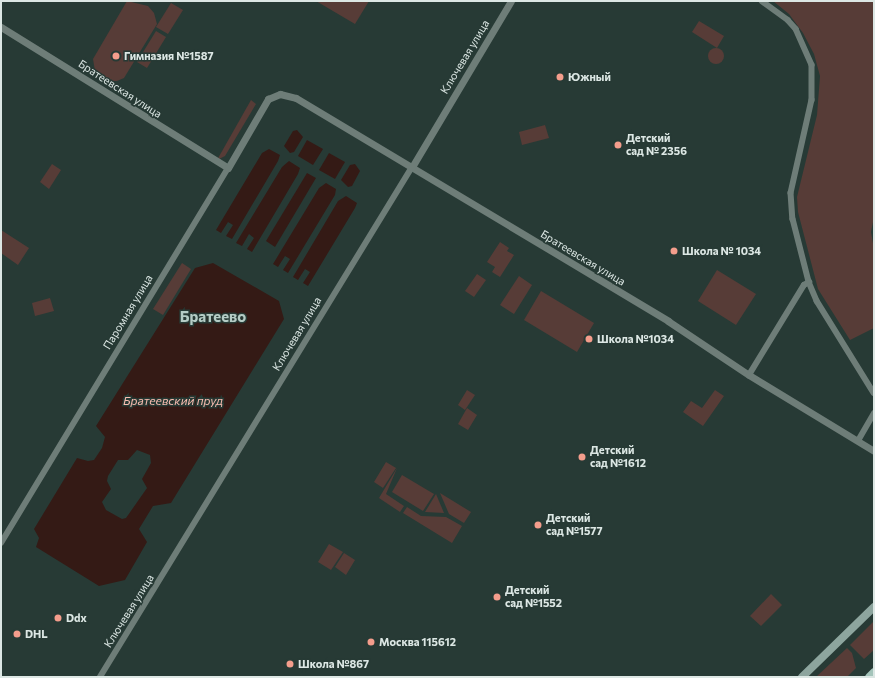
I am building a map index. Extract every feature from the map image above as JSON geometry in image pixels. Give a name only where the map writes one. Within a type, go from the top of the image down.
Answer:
[{"type":"main road","points":[[802,677],[874,607]]},
{"type":"main road","points":[[869,677],[874,672]]},
{"type":"street","name":"Ключевая улица","points":[[100,677],[412,167],[511,1]]},
{"type":"street","points":[[762,1],[788,20],[796,30],[812,65],[812,100],[791,193],[793,219],[809,282],[817,300],[874,393]]},
{"type":"street","name":"Братеевская улица","points":[[1,27],[228,168]]},
{"type":"street","name":"Братеевская улица","points":[[276,94],[284,94],[296,98],[412,167],[668,321],[749,375],[874,451]]},
{"type":"street","name":"Паромная улица","points":[[1,543],[228,168],[265,102],[276,94]]},
{"type":"street","points":[[749,375],[804,285],[809,282]]},
{"type":"street","points":[[858,441],[874,413]]},
{"type":"shaded area","points":[[127,1],[148,6],[154,13],[157,24],[124,78],[117,81],[106,81],[95,71],[93,59]]},
{"type":"shaded area","points":[[316,1],[369,1],[355,24]]},
{"type":"shaded area","points":[[773,1],[874,1],[874,217],[871,232],[874,249],[874,328],[850,340],[818,289],[798,212],[797,197],[817,115],[820,76],[814,54],[803,33],[789,14]]},
{"type":"shaded area","points":[[171,3],[183,10],[168,34],[156,27]]},
{"type":"shaded area","points":[[699,21],[724,36],[717,48],[692,32]]},
{"type":"shaded area","points":[[156,31],[166,37],[147,68],[137,62]]},
{"type":"shaded area","points":[[716,48],[722,50],[724,56],[722,62],[716,64],[710,62],[708,56],[710,50]]},
{"type":"shaded area","points":[[251,100],[256,104],[225,156],[217,160]]},
{"type":"shaded area","points":[[545,125],[549,138],[522,145],[519,132]]},
{"type":"shaded area","points":[[52,164],[61,170],[49,189],[40,182]]},
{"type":"shaded area","points":[[1,230],[29,248],[18,265],[1,253]]},
{"type":"shaded area","points":[[500,242],[509,248],[507,251],[514,255],[500,277],[492,272],[495,267],[487,262]]},
{"type":"shaded area","points":[[182,263],[191,269],[163,315],[153,309]]},
{"type":"shaded area","points":[[717,270],[756,294],[736,325],[698,301]]},
{"type":"shaded area","points":[[477,274],[486,280],[474,297],[465,291]]},
{"type":"shaded area","points":[[519,276],[532,285],[514,314],[500,305]]},
{"type":"shaded area","points":[[541,291],[594,323],[577,352],[524,320]]},
{"type":"shaded area","points":[[50,298],[54,311],[35,316],[32,303]]},
{"type":"shaded area","points":[[467,390],[475,395],[465,410],[458,405]]},
{"type":"shaded area","points":[[715,390],[724,396],[703,426],[683,412],[691,401],[702,408]]},
{"type":"shaded area","points":[[467,408],[477,415],[468,430],[458,424]]},
{"type":"shaded area","points":[[386,462],[396,468],[383,488],[374,482]]},
{"type":"shaded area","points":[[397,468],[386,494],[404,506],[400,512],[379,498]]},
{"type":"shaded area","points":[[402,475],[434,494],[423,511],[392,492]]},
{"type":"shaded area","points":[[440,493],[471,512],[464,523],[449,514]]},
{"type":"shaded area","points":[[436,494],[444,513],[425,512]]},
{"type":"shaded area","points":[[407,507],[421,516],[446,517],[462,526],[452,543],[403,513]]},
{"type":"shaded area","points":[[329,544],[343,552],[331,570],[318,562]]},
{"type":"shaded area","points":[[344,553],[355,560],[346,575],[335,567]]},
{"type":"shaded area","points":[[771,594],[782,605],[761,626],[750,616]]},
{"type":"shaded area","points":[[874,621],[874,650],[864,659],[850,645]]},
{"type":"shaded area","points":[[847,648],[852,653],[856,668],[847,677],[816,677]]},
{"type":"water","points":[[297,130],[303,137],[294,152],[290,153],[284,146],[293,131]]},
{"type":"water","points":[[307,140],[323,149],[313,165],[298,156]]},
{"type":"water","points":[[269,149],[280,155],[278,161],[232,239],[226,236],[233,225],[228,222],[221,233],[216,230],[262,153]]},
{"type":"water","points":[[329,153],[345,162],[335,179],[319,170]]},
{"type":"water","points":[[289,161],[300,168],[298,174],[252,252],[247,249],[254,238],[249,234],[242,246],[236,243],[282,167]]},
{"type":"water","points":[[355,164],[360,171],[352,186],[348,187],[341,180],[350,165]]},
{"type":"water","points":[[307,173],[316,178],[275,247],[266,241]]},
{"type":"water","points":[[326,183],[336,189],[335,195],[288,273],[283,270],[290,259],[285,256],[278,267],[273,264],[319,188]]},
{"type":"water","points":[[346,196],[357,203],[355,208],[308,286],[303,283],[310,272],[305,269],[298,280],[293,277],[338,201]]},
{"type":"water","name":"Братеевский пруд","points":[[213,263],[279,301],[284,319],[171,503],[153,506],[139,529],[147,542],[125,580],[99,586],[36,547],[39,538],[34,529],[77,458],[88,461],[94,460],[102,448],[105,437],[96,426],[195,268]],"holes":[[[137,450],[150,455],[151,463],[142,479],[147,488],[126,518],[122,519],[106,510],[102,502],[111,489],[107,481],[108,476],[118,460],[128,460]]]},
{"type":"place","name":"Гимназия №1587","points":[[116,56]]},
{"type":"place","name":"Южный","points":[[560,77]]},
{"type":"place","name":"Детский сад № 2356","points":[[618,145]]},
{"type":"place","name":"Школа № 1034","points":[[674,251]]},
{"type":"place","name":"Школа №1034","points":[[589,339]]},
{"type":"place","name":"Детский сад №1612","points":[[582,457]]},
{"type":"place","name":"Детский сад №1577","points":[[538,525]]},
{"type":"place","name":"Детский сад №1552","points":[[497,597]]},
{"type":"place","name":"Ddx","points":[[58,618]]},
{"type":"place","name":"DHL","points":[[17,634]]},
{"type":"place","name":"Москва 115612","points":[[371,642]]},
{"type":"place","name":"Школа №867","points":[[290,664]]},
{"type":"district","name":"Братеево","points":[[213,317]]}]
